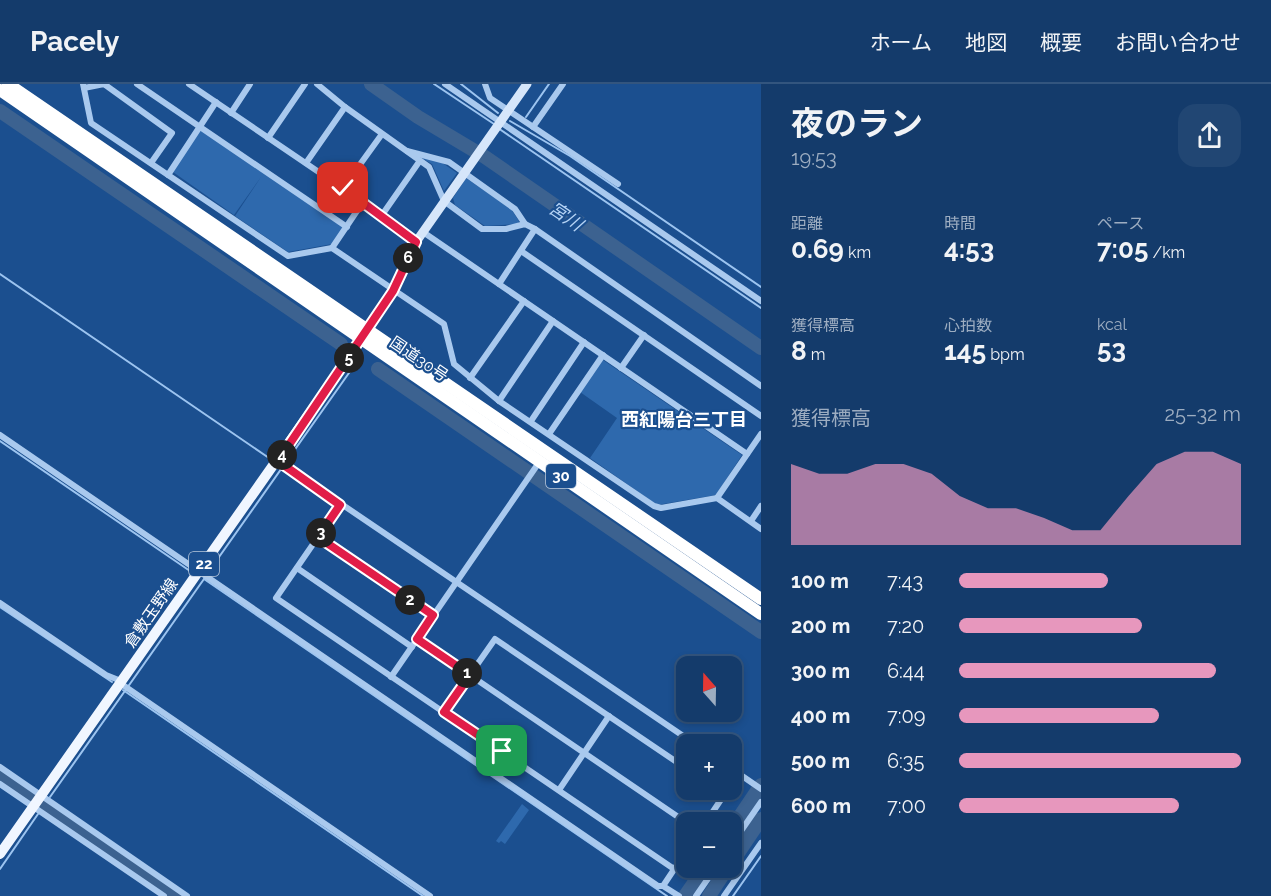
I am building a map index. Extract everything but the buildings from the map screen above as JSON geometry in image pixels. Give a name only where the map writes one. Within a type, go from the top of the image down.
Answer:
[{"type":"highway","name":"国道30号","points":[[8,84],[365,335],[537,465],[761,614]]},
{"type":"highway","name":"国道30号","points":[[0,90],[365,335]]},
{"type":"highway","name":"国道30号","points":[[537,465],[761,599]]},
{"type":"main road","name":"倉敷玉野線","points":[[0,854],[124,686],[282,464],[365,335]]},
{"type":"street","points":[[151,163],[172,133],[104,84],[83,86],[91,123],[288,256],[332,248],[363,202]]},
{"type":"street","points":[[137,84],[347,227]]},
{"type":"street","points":[[231,113],[250,84]]},
{"type":"street","points":[[268,138],[305,84]]},
{"type":"street","points":[[317,84],[418,162],[429,167],[444,201],[482,229],[506,229],[525,224]]},
{"type":"street","points":[[445,84],[498,125],[561,163],[761,302]]},
{"type":"street","points":[[485,84],[490,99],[567,153],[618,184]]},
{"type":"street","points":[[365,335],[393,291],[416,242],[527,84]]},
{"type":"street","points":[[533,127],[563,84]]},
{"type":"street","points":[[191,85],[382,215],[416,242]]},
{"type":"street","points":[[168,174],[216,102]]},
{"type":"street","points":[[306,163],[345,107]]},
{"type":"street","points":[[343,188],[382,134]]},
{"type":"street","points":[[403,150],[440,158],[466,172],[515,209],[525,224],[761,386]]},
{"type":"street","points":[[561,163],[567,153]]},
{"type":"street","points":[[382,215],[418,162]]},
{"type":"street","points":[[499,284],[535,229]]},
{"type":"street","points":[[423,232],[747,454]]},
{"type":"street","points":[[332,248],[444,324],[454,364],[471,378],[499,400],[657,508],[717,498],[761,529]]},
{"type":"street","points":[[521,251],[761,416]]},
{"type":"street","points":[[471,378],[524,301]]},
{"type":"street","points":[[499,400],[553,321]]},
{"type":"street","points":[[621,368],[644,335]]},
{"type":"street","points":[[531,421],[584,342]]},
{"type":"street","points":[[549,434],[603,355]]},
{"type":"street","points":[[717,498],[761,434]]},
{"type":"street","points":[[0,435],[658,886],[663,886],[679,896]]},
{"type":"street","points":[[282,464],[680,734]]},
{"type":"street","points":[[391,677],[537,465]]},
{"type":"street","points":[[340,505],[276,598],[674,869]]},
{"type":"street","points":[[751,522],[761,506]]},
{"type":"street","points":[[318,537],[433,615]]},
{"type":"street","points":[[297,568],[411,647]]},
{"type":"street","points":[[0,603],[430,896]]},
{"type":"street","points":[[417,639],[676,815]]},
{"type":"street","points":[[444,712],[495,639],[676,762]]},
{"type":"street","points":[[559,790],[609,716]]},
{"type":"street","points":[[0,766],[37,801],[164,896]]},
{"type":"street","points":[[742,776],[759,788]]},
{"type":"street","points":[[0,784],[37,801],[187,896]]},
{"type":"street","points":[[742,830],[761,802]]},
{"type":"street","points":[[724,896],[761,843]]},
{"type":"street","points":[[663,886],[676,866]]},
{"type":"street","points":[[696,896],[708,878]]},
{"type":"shaded area","points":[[201,129],[343,227],[332,244],[288,252],[235,216],[261,177],[234,215],[173,172]]},
{"type":"shaded area","points":[[420,157],[441,162],[457,173],[444,191],[432,164]]},
{"type":"shaded area","points":[[466,178],[511,209],[519,221],[518,224],[485,226],[455,205],[453,198]]},
{"type":"shaded area","points":[[603,360],[742,455],[716,495],[657,505],[590,458],[617,418],[580,392]]},
{"type":"shaded area","points":[[522,804],[529,810],[505,844],[501,841],[499,843],[496,841]]},
{"type":"waterway","name":"宮川","points":[[371,84],[418,117],[485,157],[761,348]]},
{"type":"waterway","points":[[434,84],[494,124]]},
{"type":"waterway","points":[[461,84],[498,113]]},
{"type":"waterway","points":[[526,117],[549,84]]},
{"type":"waterway","points":[[0,111],[341,344]]},
{"type":"waterway","points":[[510,121],[570,156],[761,287]]},
{"type":"waterway","points":[[498,128],[761,308]]},
{"type":"waterway","points":[[0,274],[269,458]]},
{"type":"waterway","points":[[207,574],[356,363]]},
{"type":"waterway","points":[[378,369],[761,632]]},
{"type":"waterway","points":[[0,441],[190,571]]},
{"type":"waterway","points":[[204,579],[667,896]]},
{"type":"waterway","points":[[50,797],[204,579]]},
{"type":"waterway","points":[[0,607],[112,682]]},
{"type":"waterway","points":[[123,690],[423,896]]},
{"type":"waterway","points":[[0,775],[177,896]]},
{"type":"waterway","points":[[742,813],[761,785]]},
{"type":"waterway","points":[[42,809],[47,802]]},
{"type":"waterway","points":[[0,869],[38,814]]},
{"type":"waterway","name":"宮川","points":[[742,847],[761,819]]},
{"type":"waterway","points":[[733,896],[761,856]]},
{"type":"waterway","points":[[685,896],[697,878]]},
{"type":"waterway","name":"宮川","points":[[709,896],[721,878]]},
{"type":"district","name":"西紅陽台三丁目","points":[[684,419]]},
{"type":"route","points":[[343,188],[416,242],[393,291],[278,461],[340,505],[318,537],[433,615],[417,639],[470,675],[444,712],[502,751]]}]
